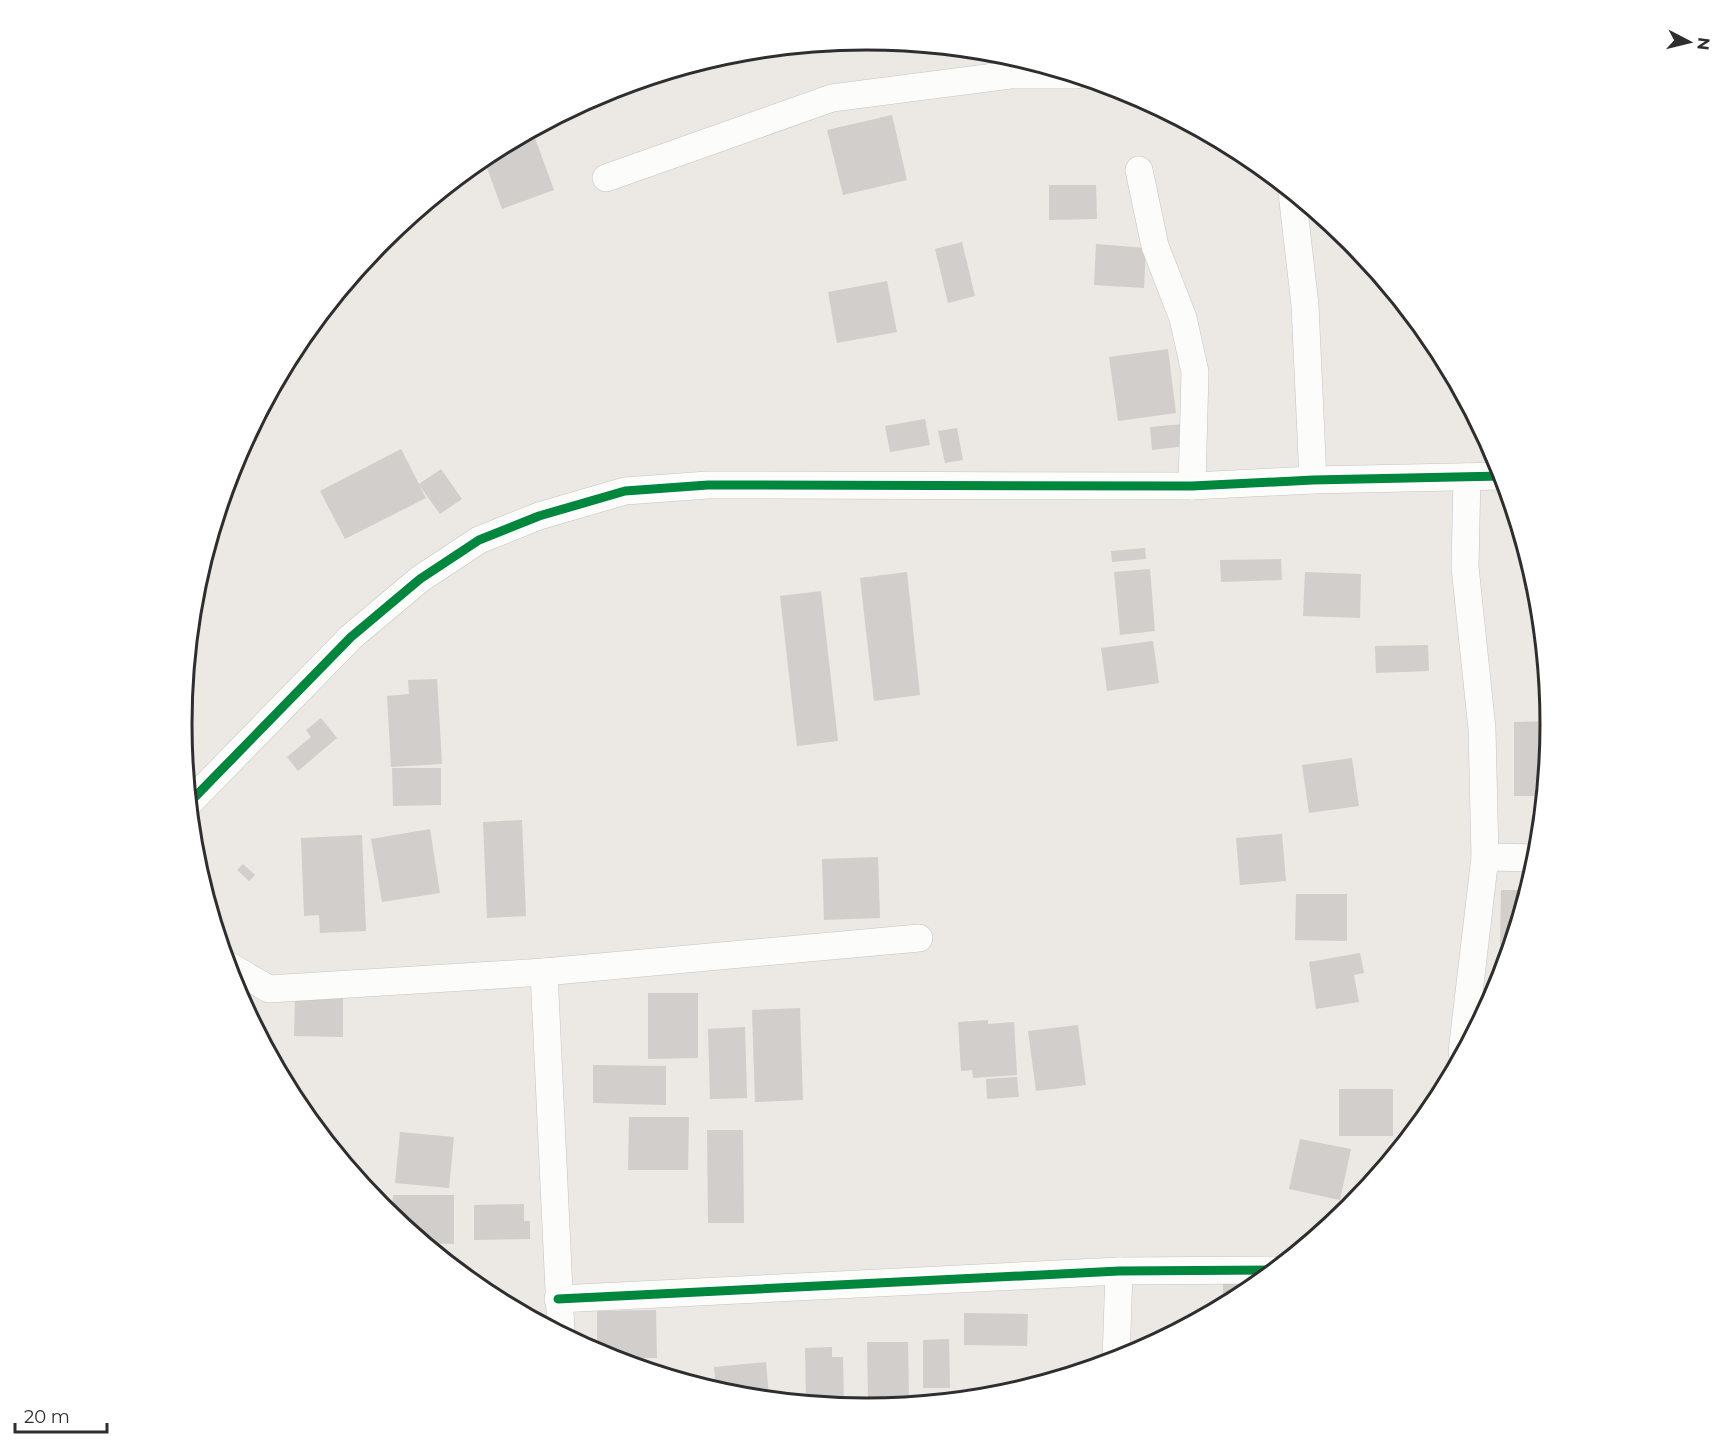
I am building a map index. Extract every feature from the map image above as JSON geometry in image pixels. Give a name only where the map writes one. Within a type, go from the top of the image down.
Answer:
[{"type":"street","points":[[606,178],[832,98],[1010,75],[1050,75]]},
{"type":"street","points":[[1139,170],[1155,246],[1183,318],[1195,372],[1192,486]]},
{"type":"street","points":[[1293,203],[1305,305],[1313,480]]},
{"type":"street","points":[[196,796],[351,637],[420,579],[478,540],[540,516],[625,491],[708,485],[1192,486],[1313,480],[1492,476]]},
{"type":"street","points":[[1464,1033],[1485,856],[1482,729],[1465,567],[1467,477]]},
{"type":"street","points":[[1485,856],[1526,858]]},
{"type":"street","points":[[239,972],[269,989],[544,972],[919,938]]},
{"type":"street","points":[[544,972],[560,1324]]},
{"type":"street","points":[[558,1299],[1119,1271],[1259,1270]]},
{"type":"street","points":[[1116,1349],[1119,1271]]},
{"type":"building","points":[[892,115],[907,180],[843,195],[827,130]]},
{"type":"building","points":[[535,138],[554,190],[502,209],[486,166]]},
{"type":"building","points":[[1049,185],[1096,185],[1097,219],[1049,220]]},
{"type":"building","points":[[962,242],[975,296],[948,303],[935,249]]},
{"type":"building","points":[[1096,244],[1146,248],[1144,288],[1094,285]]},
{"type":"building","points":[[887,281],[897,332],[837,343],[828,292]]},
{"type":"building","points":[[1168,349],[1176,413],[1118,421],[1109,357]]},
{"type":"building","points":[[925,419],[930,445],[890,452],[885,426]]},
{"type":"building","points":[[1183,424],[1186,446],[1152,450],[1150,427]]},
{"type":"building","points":[[957,428],[963,460],[945,463],[938,431]]},
{"type":"building","points":[[401,449],[419,484],[441,469],[462,499],[440,514],[419,485],[426,498],[345,539],[320,491]]},
{"type":"building","points":[[1145,548],[1146,559],[1112,562],[1111,551]]},
{"type":"building","points":[[1281,559],[1282,580],[1221,582],[1220,560]]},
{"type":"building","points":[[1150,569],[1155,631],[1120,635],[1114,572]]},
{"type":"building","points":[[907,572],[920,695],[874,701],[860,578]]},
{"type":"building","points":[[1305,572],[1361,574],[1360,618],[1303,616]]},
{"type":"building","points":[[821,591],[838,741],[797,746],[780,596]]},
{"type":"building","points":[[1153,641],[1159,683],[1107,691],[1101,648]]},
{"type":"building","points":[[1428,645],[1429,671],[1376,673],[1375,646]]},
{"type":"building","points":[[437,679],[442,764],[391,767],[387,696],[409,694],[408,680]]},
{"type":"building","points":[[321,718],[337,738],[298,771],[287,757],[311,737],[306,730]]},
{"type":"building","points":[[1540,721],[1535,796],[1514,796],[1514,722]]},
{"type":"building","points":[[1352,758],[1359,806],[1309,813],[1302,765]]},
{"type":"building","points":[[392,768],[441,768],[441,805],[393,806]]},
{"type":"building","points":[[522,820],[526,916],[487,918],[483,822]]},
{"type":"building","points":[[430,829],[440,893],[382,902],[371,839]]},
{"type":"building","points":[[1282,834],[1286,881],[1240,885],[1236,838]]},
{"type":"building","points":[[362,835],[366,931],[320,933],[319,915],[304,916],[301,838]]},
{"type":"building","points":[[878,857],[880,918],[824,920],[822,859]]},
{"type":"building","points":[[243,864],[255,875],[249,881],[237,870]]},
{"type":"building","points":[[1501,890],[1519,890],[1504,940],[1500,945]]},
{"type":"building","points":[[1296,894],[1347,894],[1347,941],[1295,940]]},
{"type":"building","points":[[1360,953],[1364,973],[1354,975],[1359,1002],[1316,1009],[1309,962]]},
{"type":"building","points":[[648,993],[698,993],[698,1058],[648,1059]]},
{"type":"building","points":[[295,996],[343,998],[343,1037],[294,1036]]},
{"type":"building","points":[[800,1008],[803,1100],[755,1102],[752,1010]]},
{"type":"building","points":[[988,1020],[988,1024],[1014,1022],[1017,1075],[973,1078],[972,1070],[961,1071],[958,1022]]},
{"type":"building","points":[[1078,1025],[1086,1085],[1036,1091],[1028,1031]]},
{"type":"building","points":[[745,1027],[747,1098],[710,1099],[708,1029]]},
{"type":"building","points":[[593,1065],[666,1066],[666,1105],[593,1103]]},
{"type":"building","points":[[1017,1077],[1019,1097],[987,1099],[986,1079]]},
{"type":"building","points":[[1339,1089],[1393,1089],[1393,1136],[1339,1136]]},
{"type":"building","points":[[629,1117],[689,1117],[688,1170],[628,1170]]},
{"type":"building","points":[[707,1130],[743,1130],[744,1223],[708,1223]]},
{"type":"building","points":[[400,1132],[454,1137],[449,1188],[395,1183]]},
{"type":"building","points":[[1300,1139],[1351,1149],[1340,1200],[1289,1189]]},
{"type":"building","points":[[393,1195],[454,1195],[454,1244],[437,1243],[393,1203]]},
{"type":"building","points":[[524,1204],[524,1221],[530,1221],[530,1239],[474,1240],[474,1205]]},
{"type":"building","points":[[1223,1284],[1240,1284],[1223,1294]]},
{"type":"building","points":[[656,1310],[657,1358],[639,1358],[597,1341],[597,1311]]},
{"type":"building","points":[[964,1313],[1028,1314],[1027,1346],[964,1345]]},
{"type":"building","points":[[949,1339],[950,1388],[923,1388],[923,1340]]},
{"type":"building","points":[[867,1342],[908,1342],[909,1396],[868,1398]]},
{"type":"building","points":[[832,1347],[832,1357],[843,1357],[844,1397],[806,1395],[805,1348]]},
{"type":"building","points":[[766,1362],[768,1390],[715,1381],[714,1367]]},
{"type":"cycle path","points":[[196,796],[351,637],[420,579],[479,540],[539,516],[625,491],[708,485],[1192,486],[1313,480],[1492,476]]},
{"type":"cycle path","points":[[558,1299],[1119,1271],[1259,1270]]}]
